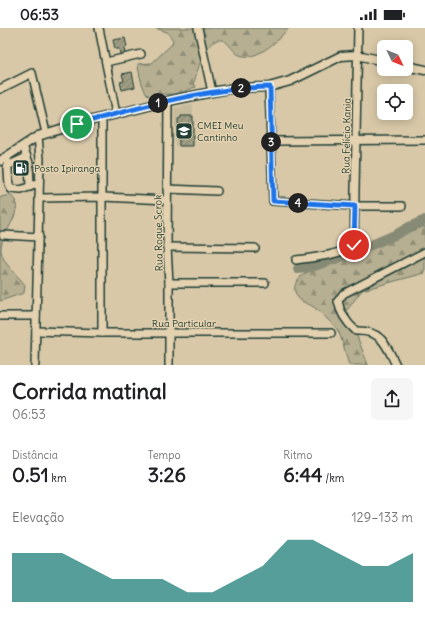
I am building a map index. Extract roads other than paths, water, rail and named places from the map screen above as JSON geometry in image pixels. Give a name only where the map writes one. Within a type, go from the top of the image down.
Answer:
[{"type":"main road","points":[[3,159],[42,134],[116,114],[212,92],[235,88],[270,87],[290,81],[341,56],[357,55],[377,59]]},
{"type":"main road","points":[[413,67],[425,70]]},
{"type":"street","points":[[99,28],[116,114]]},
{"type":"street","points":[[198,28],[212,92]]},
{"type":"street","name":"Rua Felício Kania","points":[[296,260],[329,255],[348,249],[354,245],[358,28]]},
{"type":"street","points":[[106,62],[141,54]]},
{"type":"street","points":[[0,90],[32,74],[42,134],[39,183],[35,365]]},
{"type":"street","points":[[270,87],[273,201],[355,206],[402,206]]},
{"type":"street","name":"Rua Roque Scrok","points":[[168,101],[167,248],[169,284],[169,365]]},
{"type":"street","points":[[102,118],[102,333]]},
{"type":"street","points":[[271,141],[425,140]]},
{"type":"street","points":[[23,146],[28,160],[30,187]]},
{"type":"street","points":[[3,159],[7,166],[9,185],[11,189],[21,190],[39,183]]},
{"type":"street","points":[[7,166],[28,160],[40,159]]},
{"type":"street","points":[[167,189],[217,191]]},
{"type":"street","points":[[39,198],[103,197],[167,200]]},
{"type":"street","points":[[3,235],[39,237]]},
{"type":"street","points":[[167,248],[255,248]]},
{"type":"street","points":[[396,365],[386,345],[379,336],[370,332],[356,331],[349,324],[340,310],[338,301],[343,294],[425,252]]},
{"type":"street","points":[[169,284],[265,283]]},
{"type":"street","points":[[0,316],[36,316]]},
{"type":"street","name":"Rua Particular","points":[[36,331],[169,334],[331,333]]},
{"type":"waterway","points":[[298,269],[311,267],[350,254],[425,220]]},
{"type":"place","name":"CMEI Meu Cantinho","points":[[184,131]]},
{"type":"place","name":"Posto Ipiranga","points":[[21,168]]}]
